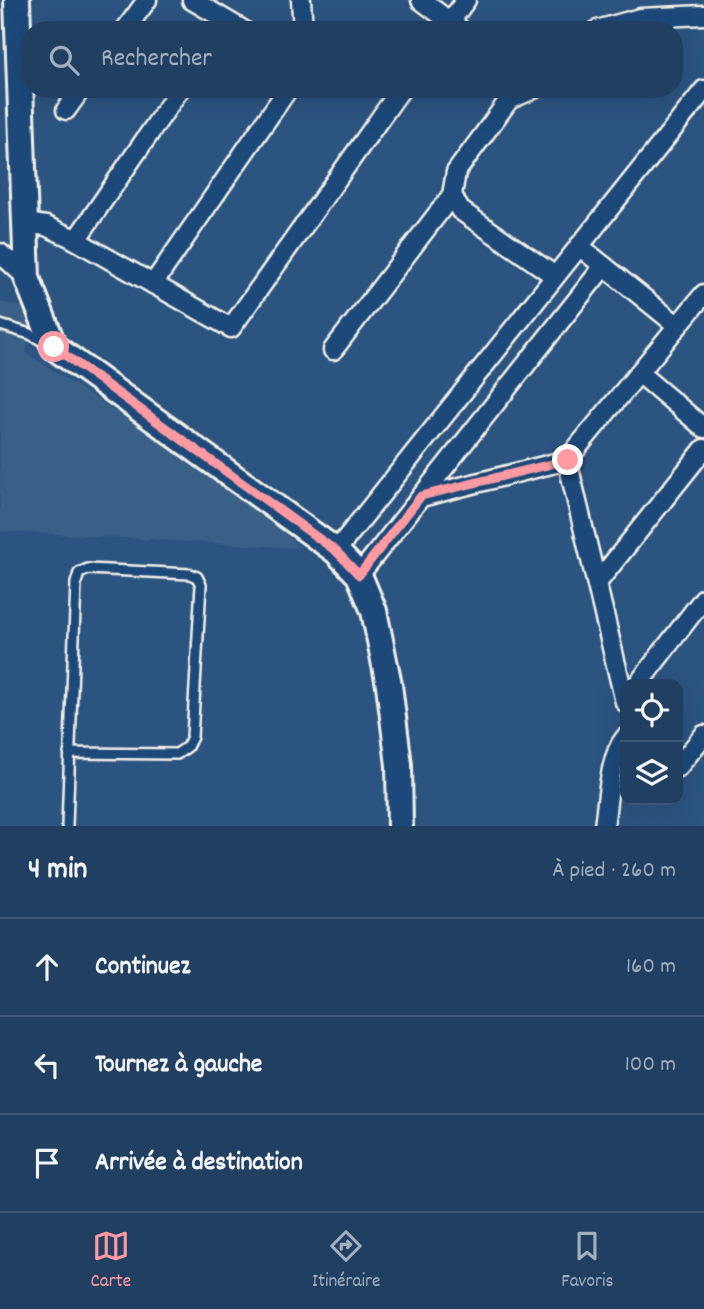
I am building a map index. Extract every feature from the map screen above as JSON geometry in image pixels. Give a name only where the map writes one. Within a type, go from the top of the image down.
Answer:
[{"type":"street","points":[[18,0],[21,96]]},
{"type":"street","points":[[132,21],[147,0]]},
{"type":"street","points":[[192,0],[222,21]]},
{"type":"street","points":[[301,0],[302,21]]},
{"type":"street","points":[[421,0],[445,21]]},
{"type":"street","points":[[455,21],[466,0]]},
{"type":"street","points":[[629,21],[640,18],[704,15]]},
{"type":"street","points":[[336,551],[704,90]]},
{"type":"street","points":[[21,98],[27,278],[54,347],[336,551],[359,575],[374,611],[389,685],[398,765],[400,826]]},
{"type":"street","points":[[66,110],[75,98]]},
{"type":"street","points":[[76,240],[174,98]]},
{"type":"street","points":[[153,284],[282,98]]},
{"type":"street","points":[[25,223],[46,226],[76,240],[231,328],[395,98]]},
{"type":"street","points":[[333,350],[452,195],[456,172],[512,98]]},
{"type":"street","points":[[452,195],[460,210],[555,276]]},
{"type":"street","points":[[579,246],[678,326]]},
{"type":"street","points":[[0,253],[27,278]]},
{"type":"street","points":[[359,575],[604,266]]},
{"type":"street","points":[[421,496],[568,460],[704,294]]},
{"type":"street","points":[[639,373],[704,428]]},
{"type":"street","points":[[597,583],[704,449]]},
{"type":"street","points":[[568,460],[620,680]]},
{"type":"street","points":[[642,679],[704,598]]},
{"type":"street","points":[[683,761],[704,736]]},
{"type":"street","points":[[604,826],[618,779],[622,742]]},
{"type":"lane","points":[[0,325],[30,334],[54,347]]},
{"type":"lane","points":[[67,826],[69,753],[76,583],[79,573],[88,569],[190,573],[197,577],[201,585],[192,737],[187,747],[177,754],[69,753]]},
{"type":"shaded area","points":[[0,302],[36,310],[26,353],[261,507],[299,548],[0,531]]},
{"type":"route","points":[[54,347],[336,551],[359,575],[421,496],[568,460]]}]
